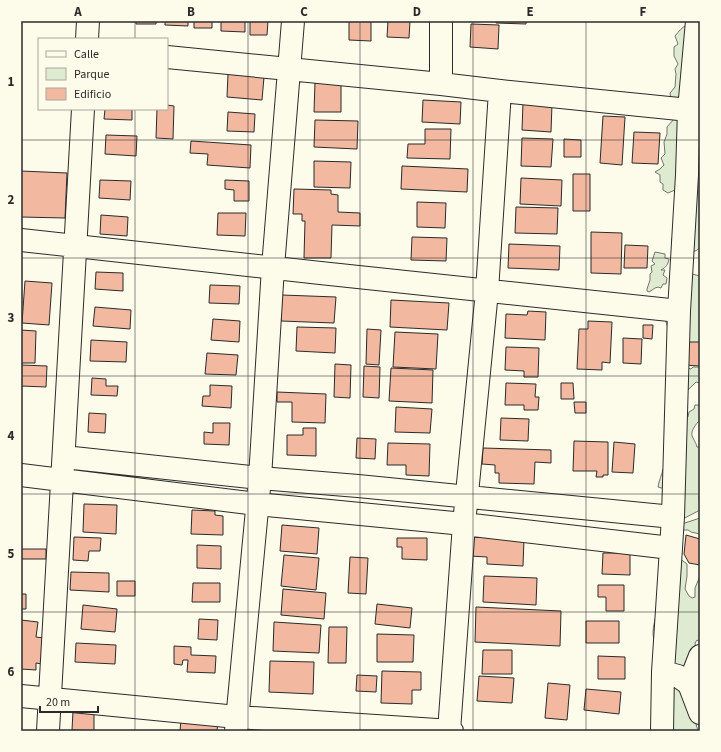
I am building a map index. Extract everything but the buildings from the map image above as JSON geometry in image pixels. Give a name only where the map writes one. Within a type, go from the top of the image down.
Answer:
[{"type":"street","points":[[87,38],[88,21]]},
{"type":"street","points":[[237,724],[260,478],[273,267],[293,21]]},
{"type":"street","points":[[441,21],[441,84]]},
{"type":"street","points":[[662,731],[663,672],[673,517],[679,311],[694,175],[688,110],[697,21]]},
{"type":"street","points":[[168,57],[688,110]]},
{"type":"street","points":[[21,696],[237,724],[450,731],[464,524],[468,498],[487,291],[500,91]]},
{"type":"street","points":[[48,731],[83,110]]},
{"type":"street","points":[[21,240],[679,311]]},
{"type":"street","points":[[64,457],[260,478],[358,486],[673,517]]},
{"type":"street","points":[[21,475],[257,504],[464,524],[671,548]]},
{"type":"street","points":[[689,684],[700,656]]},
{"type":"street","points":[[663,672],[678,676],[689,684],[700,713]]},
{"type":"green space","points":[[700,21],[700,248],[693,252],[686,253],[672,249],[672,238],[675,235],[677,192],[675,190],[668,193],[663,190],[663,184],[660,182],[660,175],[655,172],[664,165],[661,158],[665,154],[664,142],[667,134],[667,127],[674,119],[670,93],[675,87],[675,69],[678,64],[674,56],[674,47],[678,44],[675,36],[681,29],[691,23]]},
{"type":"green space","points":[[655,252],[665,254],[665,258],[669,259],[666,266],[661,270],[665,270],[663,275],[667,278],[666,284],[663,284],[661,288],[655,288],[649,292],[647,289],[650,274],[652,272],[651,266],[655,264],[652,261]]},
{"type":"green space","points":[[692,274],[700,276],[700,346],[697,347],[669,331],[666,322],[670,312]]},
{"type":"green space","points":[[693,367],[700,367],[700,383],[696,382],[688,390],[686,390],[688,368],[691,369]]},
{"type":"green space","points":[[695,405],[700,405],[700,420],[694,428],[692,436],[697,447],[700,447],[700,510],[679,521],[664,510],[662,505],[665,501],[665,489],[658,487],[663,469],[667,466],[683,422],[688,417],[689,412],[694,409]]},
{"type":"green space","points":[[700,518],[700,534],[688,530],[677,530],[682,524]]},
{"type":"green space","points":[[679,558],[687,564],[685,589],[692,598],[695,597],[695,588],[700,576],[700,642],[697,640],[695,643],[696,649],[692,666],[675,669],[660,650],[654,639],[653,632],[657,611]]},
{"type":"green space","points":[[672,682],[682,689],[690,703],[698,731],[653,731]]}]
